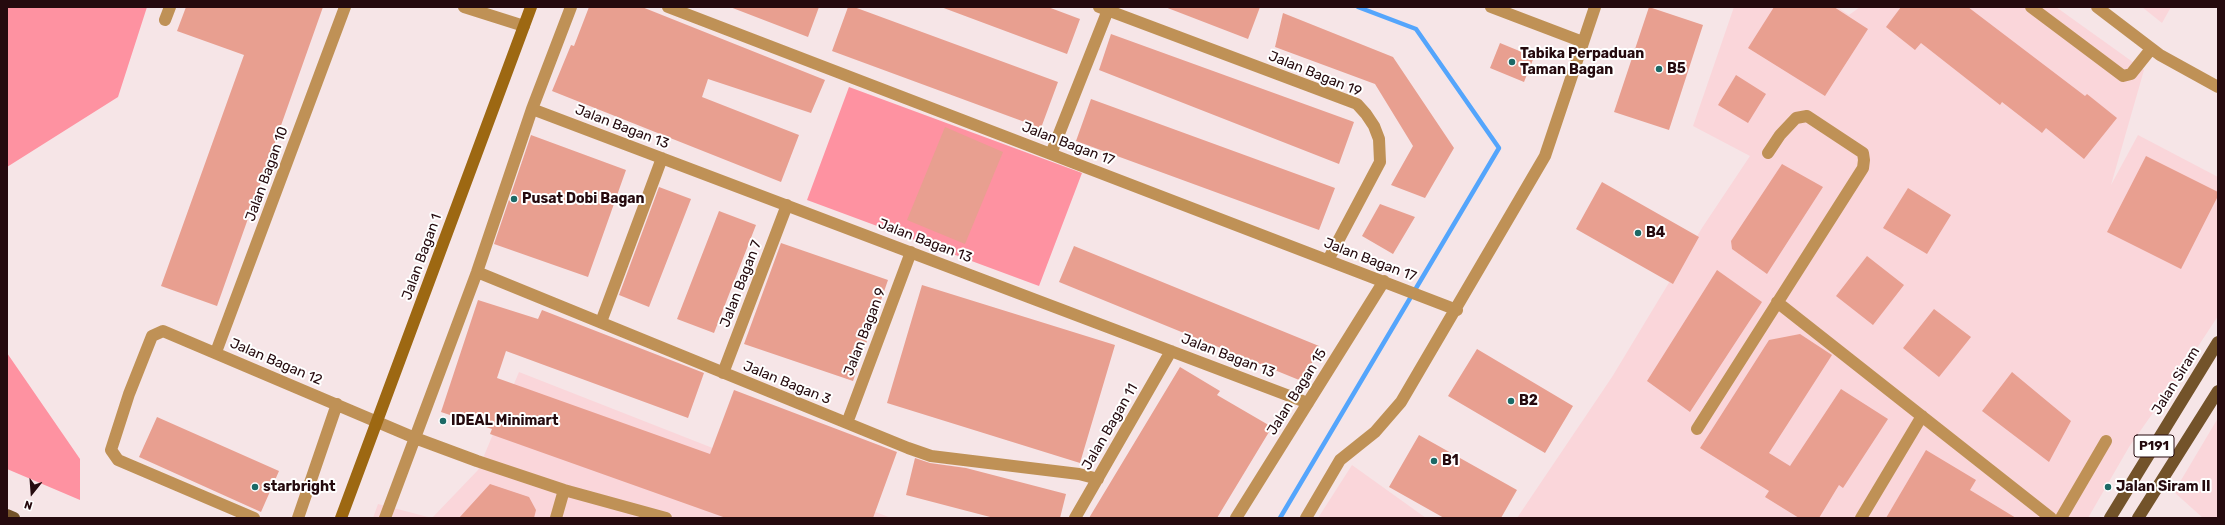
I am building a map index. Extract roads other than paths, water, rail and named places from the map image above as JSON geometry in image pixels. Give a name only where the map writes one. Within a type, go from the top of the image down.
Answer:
[{"type":"main road","name":"Jalan Siram","points":[[2110,518],[2218,342]]},
{"type":"main road","name":"P191","points":[[2138,518],[2218,391]]},
{"type":"main road","points":[[7,515],[14,518]]},
{"type":"street","points":[[165,20],[170,7]]},
{"type":"street","name":"Jalan Bagan 10","points":[[216,352],[345,7]]},
{"type":"street","points":[[464,7],[524,26]]},
{"type":"street","name":"Jalan Bagan 1","points":[[341,518],[531,7]]},
{"type":"street","points":[[385,518],[477,272],[532,109],[571,7]]},
{"type":"street","name":"Jalan Bagan 17","points":[[668,7],[1457,310]]},
{"type":"street","points":[[1491,7],[1583,42]]},
{"type":"street","points":[[1306,518],[1340,460],[1375,432],[1401,402],[1457,310],[1545,156],[1595,7]]},
{"type":"street","points":[[2031,7],[2123,76],[2131,74],[2151,49]]},
{"type":"street","points":[[2097,7],[2151,49],[2218,87]]},
{"type":"street","points":[[1051,154],[1104,9]]},
{"type":"street","name":"Jalan Bagan 19","points":[[1104,9],[1357,104],[1366,114],[1379,138],[1380,162],[1328,260]]},
{"type":"street","name":"Jalan Bagan 13","points":[[532,109],[1308,402]]},
{"type":"street","points":[[1697,429],[1863,168],[1864,160],[1863,153],[1806,116],[1796,118],[1780,135],[1768,153]]},
{"type":"street","points":[[601,322],[662,158]]},
{"type":"street","name":"Jalan Bagan 7","points":[[723,373],[787,205]]},
{"type":"street","name":"Jalan Bagan 9","points":[[847,423],[911,252]]},
{"type":"street","name":"Jalan Bagan 3","points":[[477,272],[723,373],[931,456],[1079,474],[1098,479]]},
{"type":"street","name":"Jalan Bagan 15","points":[[1236,518],[1384,282]]},
{"type":"street","points":[[1777,302],[2051,518]]},
{"type":"street","name":"Jalan Bagan 12","points":[[254,518],[118,460],[112,450],[129,394],[152,336],[163,331],[216,352],[415,438],[564,490],[666,518]]},
{"type":"street","name":"Jalan Bagan 11","points":[[1075,518],[1171,351]]},
{"type":"street","points":[[298,518],[337,404]]},
{"type":"street","points":[[1861,518],[1922,416]]},
{"type":"street","points":[[2061,518],[2106,441]]},
{"type":"street","points":[[556,518],[564,490]]},
{"type":"waterway","points":[[1280,518],[1499,148],[1416,29],[1358,7]]},
{"type":"place","name":"Tabika Perpaduan Taman Bagan","points":[[1512,62]]},
{"type":"place","name":"B5","points":[[1659,69]]},
{"type":"place","name":"Pusat Dobi Bagan","points":[[514,199]]},
{"type":"place","name":"B4","points":[[1638,233]]},
{"type":"place","name":"B2","points":[[1511,401]]},
{"type":"place","name":"IDEAL Minimart","points":[[443,421]]},
{"type":"place","name":"B1","points":[[1434,461]]},
{"type":"place","name":"starbright","points":[[255,487]]},
{"type":"place","name":"Jalan Siram II","points":[[2108,487]]}]
